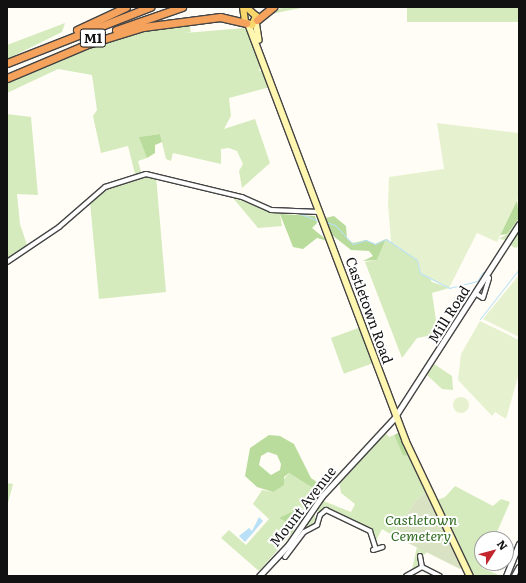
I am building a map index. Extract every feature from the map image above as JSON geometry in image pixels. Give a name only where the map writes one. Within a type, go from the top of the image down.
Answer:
[{"type":"highway","points":[[8,63],[126,7]]},
{"type":"highway","name":"M1","points":[[8,63],[150,7]]},
{"type":"highway","name":"M1","points":[[7,76],[78,44],[182,7]]},
{"type":"highway","points":[[256,21],[273,7]]},
{"type":"highway","points":[[7,76],[85,45],[143,27],[220,17],[246,22]]},
{"type":"main road","points":[[243,7],[246,22]]},
{"type":"main road","points":[[246,7],[252,12],[256,21],[246,22]]},
{"type":"main road","points":[[246,22],[252,12]]},
{"type":"main road","name":"Castletown Road","points":[[256,21],[260,48]]},
{"type":"main road","name":"Castletown Road","points":[[246,22],[260,48],[396,416],[470,576]]},
{"type":"street","points":[[7,262],[60,227],[105,187],[146,174],[242,197],[271,210],[321,212]]},
{"type":"street","name":"Mill Road","points":[[396,416],[519,224]]},
{"type":"street","points":[[475,292],[483,298],[489,278]]},
{"type":"street","name":"Mount Avenue","points":[[259,576],[289,544],[312,510],[396,416]]},
{"type":"street","points":[[312,510],[320,515],[331,512],[370,531],[375,549],[383,547]]},
{"type":"street","points":[[285,557],[304,532],[317,525],[320,515]]},
{"type":"street","points":[[506,576],[517,555],[519,543]]},
{"type":"street","points":[[420,556],[422,567]]},
{"type":"street","points":[[406,576],[422,567]]},
{"type":"street","points":[[422,567],[440,576]]},
{"type":"street","points":[[514,576],[519,567]]},
{"type":"green space","points":[[284,7],[306,7],[266,15]]},
{"type":"green space","points":[[407,7],[519,7],[519,22],[407,22]]},
{"type":"green space","points":[[65,23],[62,32],[7,59],[7,45]]},
{"type":"green space","points":[[189,23],[191,32],[185,33],[244,28],[248,32],[261,64],[259,71],[264,71],[270,87],[229,98],[231,116],[224,129],[255,119],[270,163],[242,188],[239,171],[243,164],[237,151],[229,148],[221,149],[221,164],[173,153],[171,161],[166,159],[160,134],[140,137],[147,158],[138,161],[141,172],[135,174],[128,146],[101,153],[93,116],[97,110],[92,75],[58,69],[7,93],[7,82],[60,58],[111,39]]},
{"type":"green space","points":[[7,114],[31,117],[38,195],[17,194],[20,224],[27,245],[7,258]]},
{"type":"green space","points":[[437,123],[519,133],[519,196],[497,242],[477,233],[449,288],[420,273],[417,260],[391,242],[388,204],[389,177],[444,169]]},
{"type":"green space","points":[[160,134],[162,142],[155,145],[155,153],[147,158],[139,137]]},
{"type":"green space","points":[[145,176],[156,176],[166,292],[99,299],[90,202],[113,186]]},
{"type":"green space","points":[[233,198],[280,214],[282,226],[258,228]]},
{"type":"green space","points":[[517,200],[519,218],[507,234],[500,235]]},
{"type":"green space","points":[[280,214],[315,216],[317,223],[312,228],[328,241],[317,238],[303,249],[293,247]]},
{"type":"green space","points":[[334,216],[346,226],[347,239],[353,243],[366,240],[375,244],[386,239],[377,260],[363,261],[373,256],[369,251],[351,250],[332,235],[325,218]]},
{"type":"green space","points":[[519,218],[507,240],[499,239],[507,234]]},
{"type":"green space","points":[[519,229],[519,246],[515,248],[508,244]]},
{"type":"green space","points":[[386,239],[417,260],[432,282],[449,288],[432,293],[438,334],[417,338],[402,358],[365,262],[377,260]]},
{"type":"green space","points":[[519,275],[519,337],[483,319]]},
{"type":"green space","points":[[480,321],[519,340],[519,373],[506,419],[495,412],[492,416],[458,380],[461,354]]},
{"type":"green space","points":[[361,327],[374,363],[344,374],[331,338]]},
{"type":"green space","points":[[434,364],[452,376],[453,390],[442,389],[427,375]]},
{"type":"green space","points":[[461,397],[468,402],[469,405],[464,412],[461,413],[454,408],[453,405],[458,398]]},
{"type":"green space","points":[[384,431],[389,437],[394,435],[403,454],[410,456],[426,492],[417,499],[392,535],[382,529],[376,541],[370,530],[331,510],[319,512],[315,509],[321,500],[351,512],[355,504],[341,493],[339,481]]},
{"type":"green space","points":[[400,432],[410,456],[403,455],[394,435]]},
{"type":"green space","points":[[269,435],[280,436],[294,444],[311,478],[324,487],[319,492],[289,473],[284,477],[284,485],[273,492],[257,487],[245,476],[250,448]],"holes":[[[268,452],[277,455],[281,464],[280,470],[271,475],[259,465],[261,456]]]},
{"type":"green space","points":[[289,473],[319,492],[305,513],[298,509],[290,536],[259,571],[221,538],[229,530],[246,545],[269,519],[253,504],[262,490],[273,492]]},
{"type":"green space","points":[[7,483],[13,484],[7,507]]},
{"type":"green space","points":[[455,486],[493,506],[501,499],[510,502],[497,531],[474,531],[474,571],[489,571],[501,576],[473,576],[470,572],[435,501],[445,497]]},
{"type":"green space","name":"Castletown Cemetery","points":[[426,492],[462,565],[460,569],[392,535],[417,499]]},
{"type":"green space","points":[[298,509],[305,513],[290,536],[292,525],[279,518]]},
{"type":"green space","points":[[313,513],[318,521],[301,530]]},
{"type":"green space","points":[[417,547],[427,552],[424,555],[419,552],[419,566],[412,569]]},
{"type":"water","points":[[259,517],[263,521],[245,542],[239,536],[249,528],[252,531]]},
{"type":"waterway","points":[[298,213],[321,222]]},
{"type":"waterway","points":[[326,222],[335,225],[353,244],[366,240],[375,244],[386,239],[417,260],[420,273],[449,288],[477,281],[483,272]]},
{"type":"waterway","points":[[480,319],[519,269]]}]
